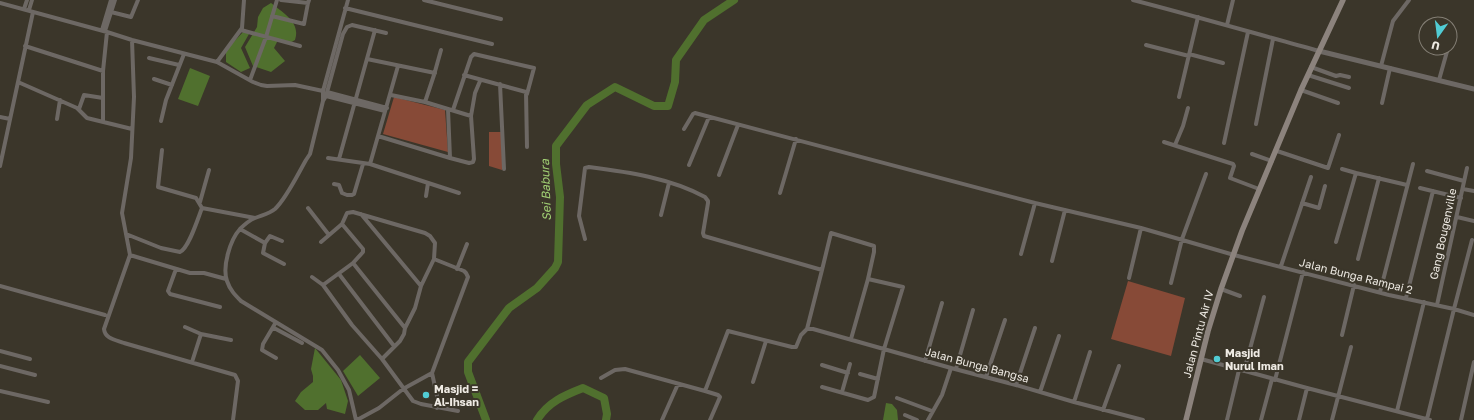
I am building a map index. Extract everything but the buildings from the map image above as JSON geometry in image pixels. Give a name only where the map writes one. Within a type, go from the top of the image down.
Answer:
[{"type":"main road","name":"Jalan Pintu Air IV","points":[[1186,420],[1201,359],[1221,289],[1259,189],[1277,151],[1301,90],[1343,0]]},
{"type":"street","points":[[27,0],[29,10]]},
{"type":"street","points":[[0,166],[2,142],[10,119],[18,82],[25,46],[29,10],[32,0]]},
{"type":"street","points":[[103,121],[105,31],[111,0]]},
{"type":"street","points":[[105,31],[115,0]]},
{"type":"street","points":[[111,12],[131,17],[138,0]]},
{"type":"street","points":[[217,62],[243,26],[244,0]]},
{"type":"street","points":[[250,80],[266,37],[277,0]]},
{"type":"street","points":[[272,16],[304,24],[309,2],[282,0]]},
{"type":"street","points":[[348,0],[310,154],[281,202],[275,209],[265,215],[255,218],[240,229],[234,238],[226,261],[226,279],[233,294],[241,301],[322,350],[338,370],[349,390],[357,420],[364,419],[403,389],[432,372]]},
{"type":"street","points":[[424,0],[501,19]]},
{"type":"street","points":[[1133,0],[1198,16],[1273,39],[1474,89]]},
{"type":"street","points":[[1227,25],[1233,0]]},
{"type":"street","points":[[1381,66],[1393,21],[1409,0]]},
{"type":"street","points":[[0,3],[217,62],[250,80],[267,86],[294,85],[386,110]]},
{"type":"street","points":[[345,8],[492,44]]},
{"type":"street","points":[[1179,97],[1198,16]]},
{"type":"street","points":[[325,93],[343,34],[347,27],[352,25],[386,33]]},
{"type":"street","points":[[241,30],[300,46]]},
{"type":"street","points":[[338,159],[375,30]]},
{"type":"street","points":[[1224,144],[1248,32]]},
{"type":"street","points":[[1256,124],[1273,39]]},
{"type":"street","points":[[132,40],[134,97],[129,175],[122,213],[130,255],[104,329],[105,334],[108,337],[124,343],[192,362],[238,377],[233,420]]},
{"type":"street","points":[[1146,45],[1222,64]]},
{"type":"street","points":[[25,46],[103,71]]},
{"type":"street","points":[[425,102],[441,50]]},
{"type":"street","points":[[161,121],[166,100],[184,54]]},
{"type":"street","points":[[450,158],[450,110],[471,57],[474,54],[534,68],[527,94],[527,147]]},
{"type":"street","points":[[1439,80],[1446,56]]},
{"type":"street","points":[[149,58],[179,66]]},
{"type":"street","points":[[367,59],[435,73]]},
{"type":"street","points":[[370,164],[391,95],[398,66]]},
{"type":"street","points":[[1311,68],[1336,76],[1340,75],[1349,77]]},
{"type":"street","points":[[1382,103],[1390,68]]},
{"type":"street","points":[[1308,75],[1349,88]]},
{"type":"street","points":[[464,76],[480,81],[500,84],[526,92],[527,94]]},
{"type":"street","points":[[154,79],[172,85]]},
{"type":"street","points":[[378,136],[469,163],[473,161],[471,116],[475,93],[480,81]]},
{"type":"street","points":[[18,82],[79,109],[85,117],[132,129]]},
{"type":"street","points":[[500,84],[504,169]]},
{"type":"street","points":[[1301,90],[1338,103]]},
{"type":"street","points":[[79,109],[84,94],[103,98]]},
{"type":"street","points":[[391,95],[425,102],[471,116]]},
{"type":"street","points":[[57,119],[60,100]]},
{"type":"street","points":[[1175,145],[1183,126],[1188,108]]},
{"type":"street","name":"Jalan Bunga Rampai 2","points":[[684,129],[694,114],[709,117],[1035,203],[1141,228],[1234,255],[1474,315]]},
{"type":"street","points":[[0,117],[10,119]]},
{"type":"street","points":[[689,165],[709,117]]},
{"type":"street","points":[[719,175],[738,125]]},
{"type":"street","points":[[1277,151],[1328,168],[1339,135]]},
{"type":"street","points":[[780,193],[796,139]]},
{"type":"street","points":[[1164,142],[1233,164],[1234,166],[1230,178],[1259,189]]},
{"type":"street","points":[[126,234],[161,248],[182,251],[185,248],[202,208],[196,198],[158,187],[162,150]]},
{"type":"street","points":[[1252,154],[1272,161]]},
{"type":"street","points":[[328,158],[370,164],[459,193]]},
{"type":"street","points":[[334,184],[339,185],[342,193],[347,195],[354,194],[363,164]]},
{"type":"street","points":[[1380,292],[1413,164]]},
{"type":"street","points":[[585,239],[579,216],[585,168],[589,167],[626,172],[669,183],[698,194],[706,199],[708,203],[703,233],[704,236],[822,270]]},
{"type":"street","name":"Gang Bougenville","points":[[1437,305],[1458,217],[1467,168]]},
{"type":"street","points":[[1342,169],[1407,185]]},
{"type":"street","points":[[200,203],[209,170]]},
{"type":"street","points":[[1427,171],[1464,181]]},
{"type":"street","points":[[1336,242],[1356,173]]},
{"type":"street","points":[[1171,283],[1182,239],[1206,174]]},
{"type":"street","points":[[1281,266],[1311,177]]},
{"type":"street","points":[[1358,259],[1379,178]]},
{"type":"street","points":[[426,196],[428,183]]},
{"type":"street","points":[[661,215],[669,183]]},
{"type":"street","points":[[1302,204],[1319,208],[1325,186]]},
{"type":"street","points":[[1420,188],[1461,198]]},
{"type":"street","points":[[1463,189],[1474,191]]},
{"type":"street","points":[[1406,298],[1433,191]]},
{"type":"street","points":[[1021,254],[1035,203]]},
{"type":"street","points":[[202,208],[255,218]]},
{"type":"street","points":[[308,208],[329,235]]},
{"type":"street","points":[[1052,261],[1065,210]]},
{"type":"street","points":[[321,242],[342,224],[348,213],[360,214],[425,233],[430,236],[435,244],[434,260],[421,286],[415,308],[405,328],[404,334],[382,359]]},
{"type":"street","points":[[360,214],[421,286]]},
{"type":"street","points":[[1458,217],[1474,221]]},
{"type":"street","points":[[323,285],[363,254],[364,250],[342,224]]},
{"type":"street","points":[[1129,278],[1141,228]]},
{"type":"street","points":[[240,229],[265,243]]},
{"type":"street","points":[[705,391],[728,331],[794,348],[797,346],[801,335],[807,329],[831,233],[874,246],[868,279],[851,339]]},
{"type":"street","points":[[282,241],[270,236],[265,243],[263,253],[284,264]]},
{"type":"street","points":[[1201,359],[1428,420],[1472,240]]},
{"type":"street","points":[[458,269],[466,244]]},
{"type":"street","points":[[130,255],[190,273],[204,273],[226,279]]},
{"type":"street","points":[[434,260],[458,269],[466,273],[468,277],[432,372],[437,396],[437,408]]},
{"type":"street","points":[[353,263],[405,328]]},
{"type":"street","points":[[176,269],[168,291],[170,294],[220,307]]},
{"type":"street","points":[[1261,420],[1274,379],[1303,272]]},
{"type":"street","points":[[339,274],[394,346]]},
{"type":"street","points":[[312,277],[323,285],[352,325],[382,359],[403,389],[416,403],[458,411]]},
{"type":"street","points":[[822,387],[868,400],[871,400],[874,397],[884,349],[903,287],[868,279]]},
{"type":"street","points":[[1342,335],[1354,285]]},
{"type":"street","points":[[0,286],[105,315]]},
{"type":"street","points":[[1221,289],[1240,296]]},
{"type":"street","points":[[1244,371],[1264,298]]},
{"type":"street","points":[[1397,411],[1424,302]]},
{"type":"street","points":[[925,361],[942,303]]},
{"type":"street","points":[[956,369],[973,310]]},
{"type":"street","points":[[986,376],[1005,320]]},
{"type":"street","points":[[276,322],[274,328],[263,344],[262,350],[276,358]]},
{"type":"street","points":[[185,327],[201,334],[231,340]]},
{"type":"street","points":[[274,328],[302,343]]},
{"type":"street","points":[[1016,384],[1035,328]]},
{"type":"street","name":"Jalan Bunga Bangsa","points":[[807,329],[813,329],[851,339],[925,361],[1016,384],[1074,402],[1143,420]]},
{"type":"street","points":[[192,362],[201,334]]},
{"type":"street","points":[[1040,392],[1059,336]]},
{"type":"street","points":[[753,382],[766,341]]},
{"type":"street","points":[[1332,420],[1351,347]]},
{"type":"street","points":[[0,351],[30,359]]},
{"type":"street","points":[[1074,402],[1090,352]]},
{"type":"street","points":[[1460,420],[1474,362]]},
{"type":"street","points":[[842,392],[850,364]]},
{"type":"street","points":[[822,365],[848,373]]},
{"type":"street","points":[[0,366],[36,375]]},
{"type":"street","points":[[1103,410],[1119,366]]},
{"type":"street","points":[[928,420],[942,395],[951,368]]},
{"type":"street","points":[[601,378],[615,370],[625,369],[718,395],[720,397],[710,420]]},
{"type":"street","points":[[1227,420],[1239,370]]},
{"type":"street","points":[[860,374],[878,379]]},
{"type":"street","points":[[662,420],[678,384]]},
{"type":"street","points":[[1299,420],[1307,388]]},
{"type":"street","points":[[0,391],[48,402]]},
{"type":"street","points":[[897,398],[932,411]]},
{"type":"street","points":[[905,415],[917,420]]},
{"type":"shaded area","points":[[271,3],[290,18],[296,34],[295,40],[288,44],[278,40],[274,48],[285,61],[271,72],[253,66],[245,47],[257,27],[258,17],[263,8]]},
{"type":"shaded area","points":[[245,30],[249,34],[241,48],[250,68],[241,72],[226,62],[226,50]]},
{"type":"shaded area","points":[[190,68],[210,76],[198,106],[178,99]]},
{"type":"shaded area","points":[[394,97],[445,110],[448,152],[383,134]]},
{"type":"shaded area","points":[[489,132],[502,132],[502,170],[489,166]]},
{"type":"shaded area","points":[[1128,281],[1185,298],[1171,356],[1111,339]]},
{"type":"shaded area","points":[[315,348],[341,380],[348,401],[345,414],[327,409],[326,403],[318,410],[305,410],[295,401],[301,392],[313,382],[311,369]]},
{"type":"shaded area","points":[[360,355],[380,378],[358,396],[343,371]]},
{"type":"shaded area","points":[[886,403],[892,404],[897,410],[898,420],[883,420]]},
{"type":"waterway","name":"Sei Babura","points":[[486,420],[468,372],[468,362],[509,308],[537,288],[555,268],[558,262],[560,197],[556,164],[556,146],[587,105],[615,87],[654,106],[668,106],[675,82],[676,60],[704,20],[734,0]]},
{"type":"waterway","name":"Sei Babura","points":[[537,420],[546,408],[557,400],[583,388],[604,398],[607,414],[606,420]]},
{"type":"place","name":"Masjid Nurul Iman","points":[[1217,359]]},
{"type":"place","name":"Masjid = Al-Ihsan","points":[[426,395]]}]
